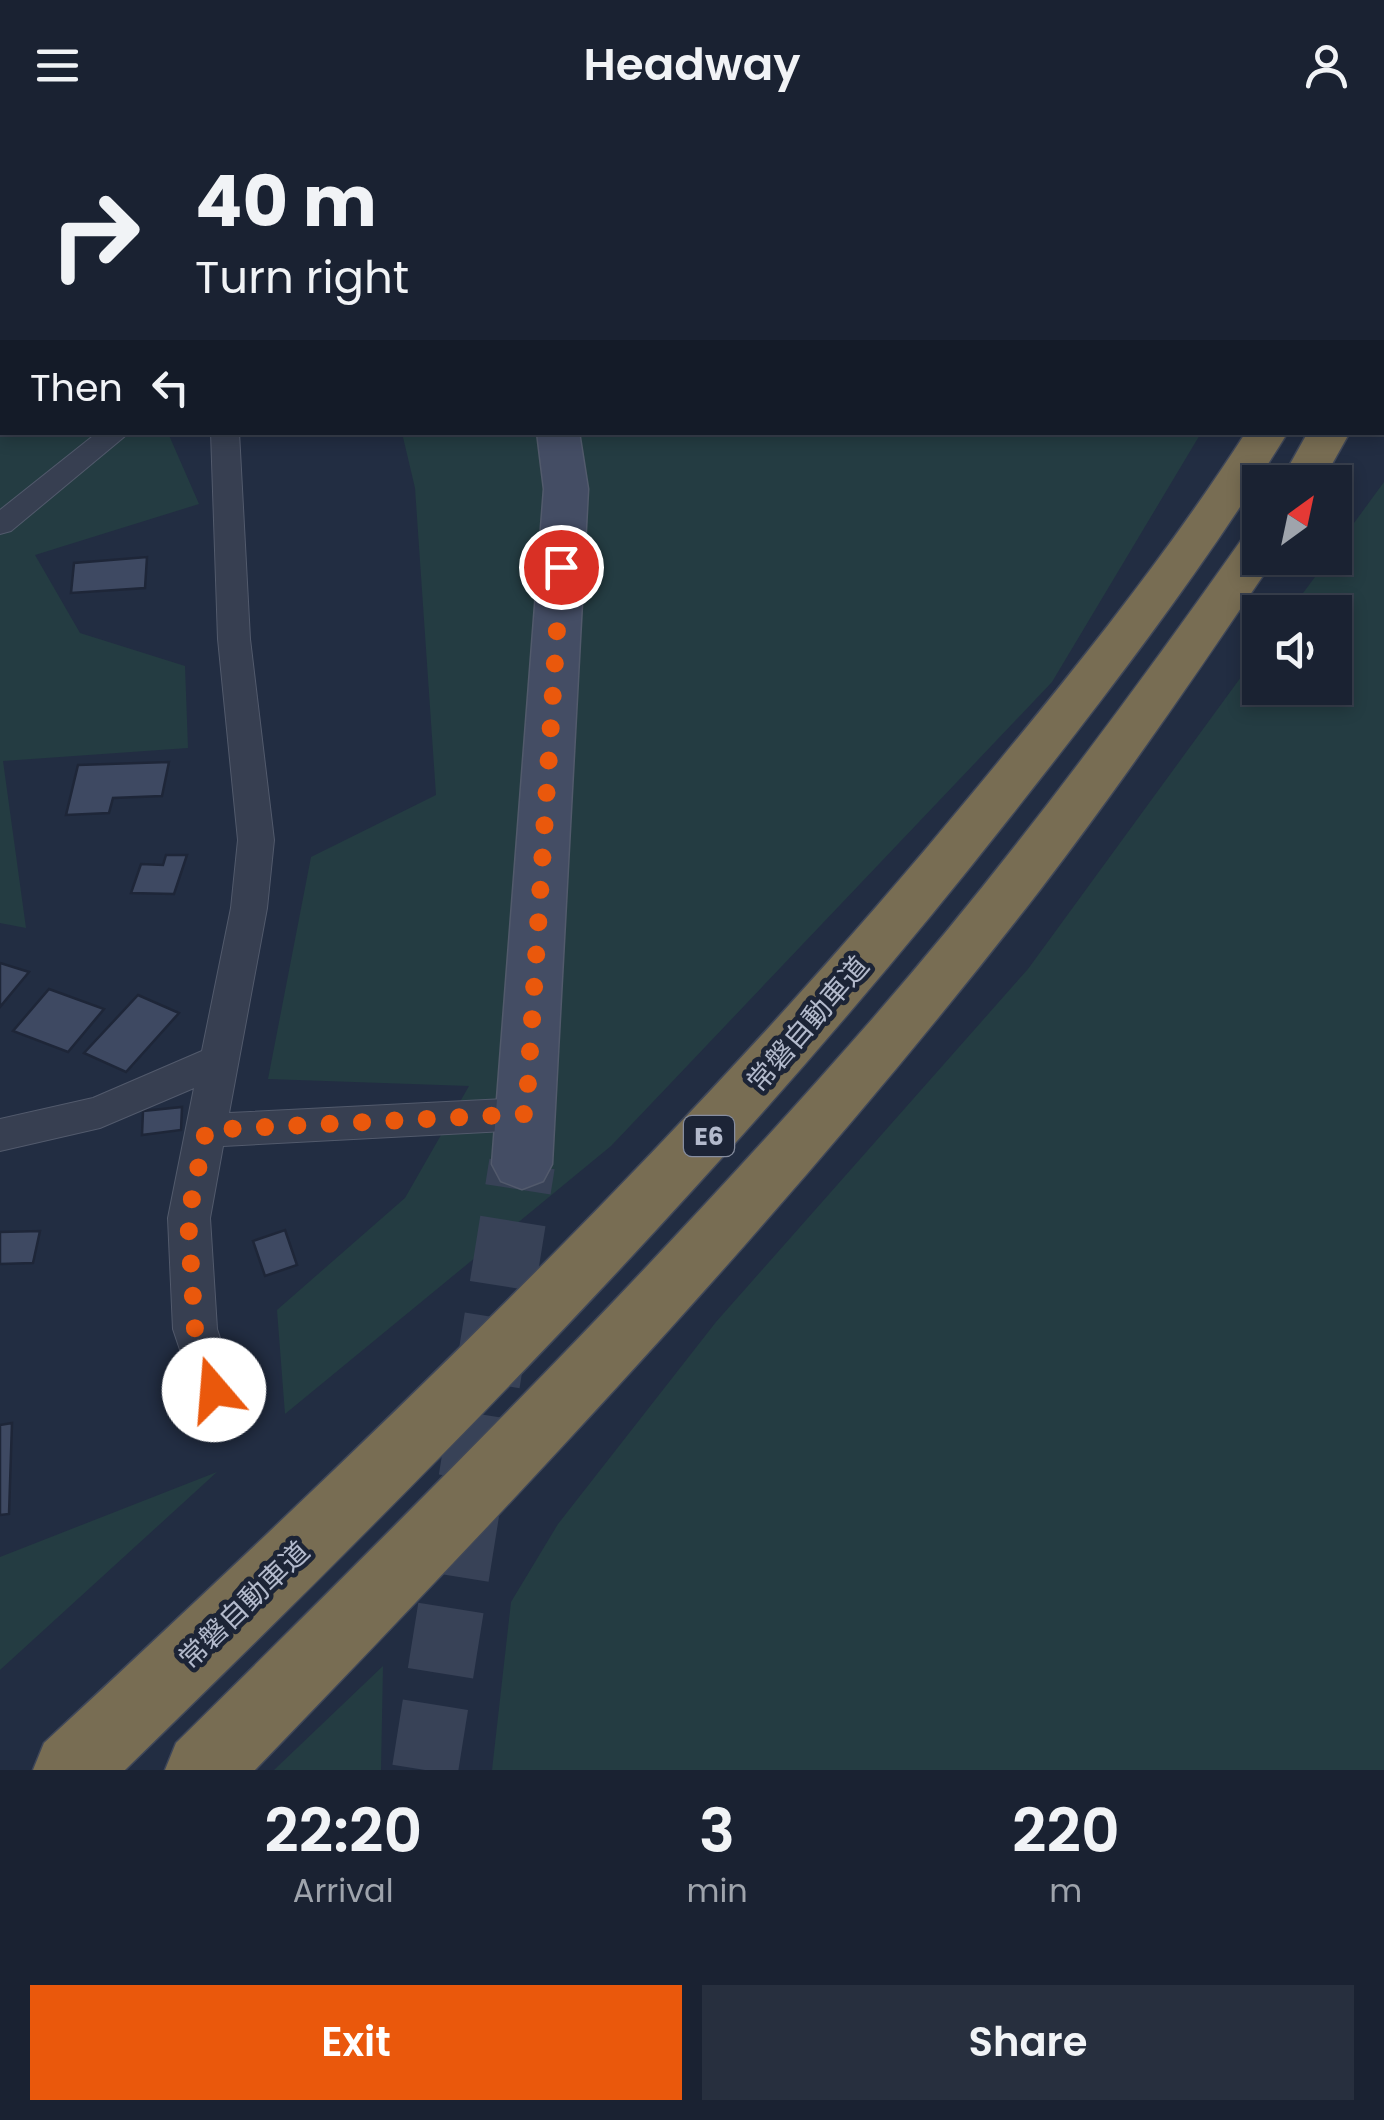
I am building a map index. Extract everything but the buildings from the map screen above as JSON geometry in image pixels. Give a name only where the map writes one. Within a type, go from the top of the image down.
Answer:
[{"type":"highway","name":"常磐自動車道","points":[[71,1770],[294,1558],[706,1139],[969,837],[1127,634],[1240,476],[1264,435]]},
{"type":"highway","points":[[1310,465],[1327,435]]},
{"type":"highway","name":"E6","points":[[202,1770],[523,1445],[769,1177],[1033,864],[1186,658],[1242,573]]},
{"type":"main road","points":[[524,1139],[566,489],[559,435]]},
{"type":"street","points":[[0,525],[112,435]]},
{"type":"street","points":[[224,1420],[195,1330],[188,1218],[249,908],[256,840],[234,639],[225,435]]},
{"type":"street","points":[[0,1136],[100,1112],[220,1060]]},
{"type":"street","points":[[206,1130],[524,1139]]},
{"type":"green space","points":[[0,435],[169,435],[199,504],[35,555],[80,633],[185,666],[188,748],[3,761],[26,928],[0,923]]},
{"type":"green space","points":[[402,435],[1200,435],[1052,682],[611,1146],[285,1414],[277,1310],[405,1198],[469,1086],[268,1079],[311,857],[436,795],[415,488]]},
{"type":"green space","points":[[1384,482],[1384,1770],[492,1770],[511,1602],[558,1524],[716,1322],[1028,969],[1242,676],[1242,705],[1352,705],[1352,595],[1302,595],[1316,575],[1352,575],[1352,526]]},
{"type":"green space","points":[[217,1472],[0,1670],[0,1557]]},
{"type":"green space","points":[[383,1666],[381,1770],[274,1770]]},
{"type":"tunnel","points":[[425,1770],[522,1164]]},
{"type":"route","points":[[214,1390],[195,1330],[188,1218],[206,1130],[526,1114],[561,567]]}]
